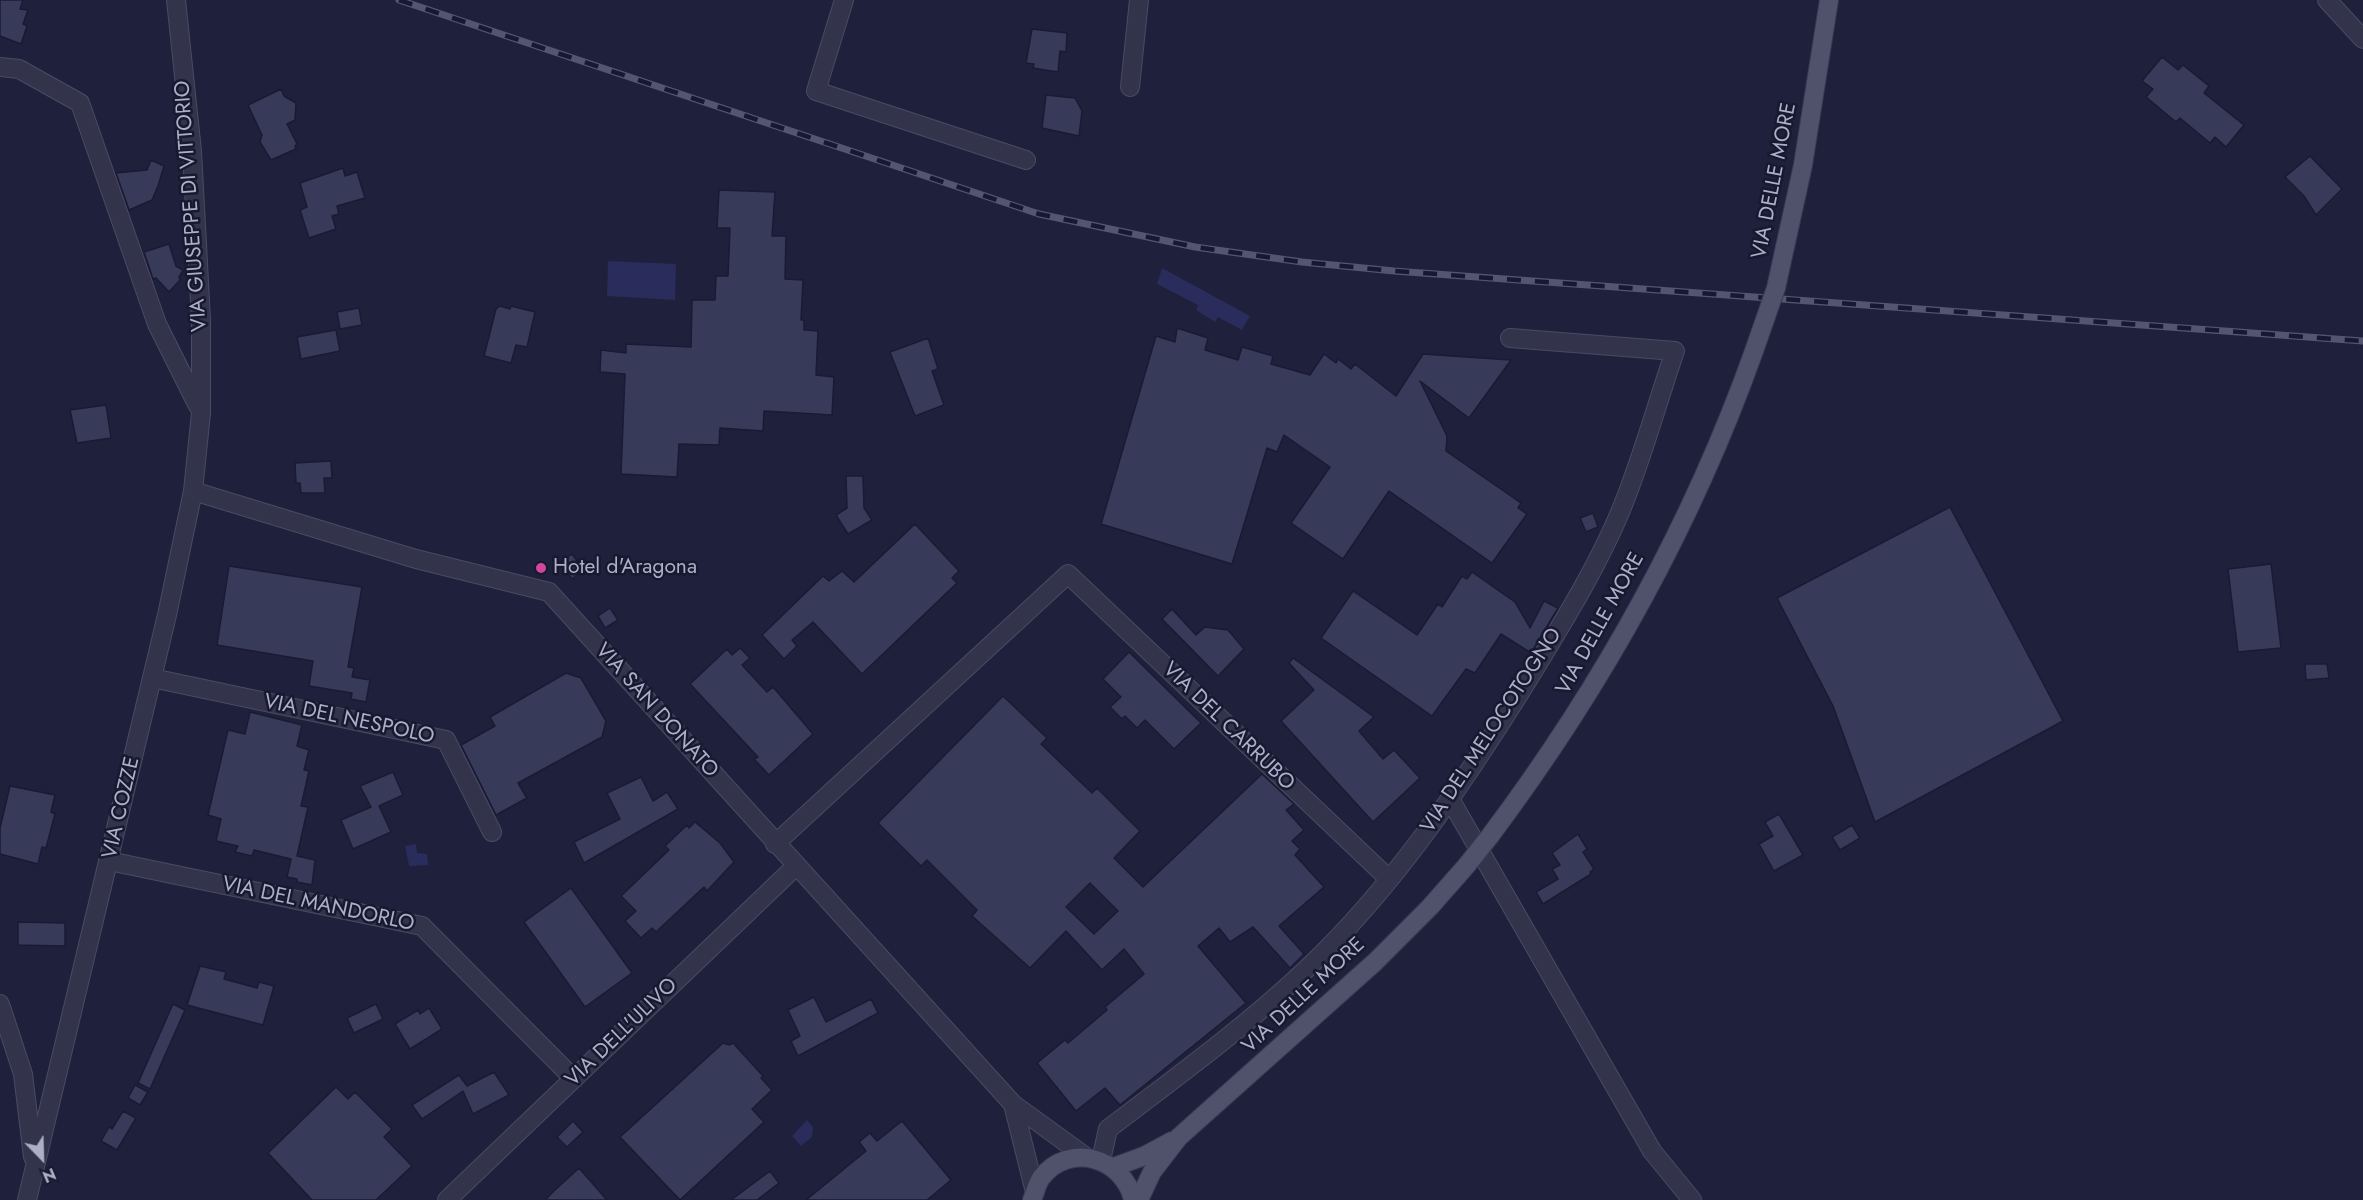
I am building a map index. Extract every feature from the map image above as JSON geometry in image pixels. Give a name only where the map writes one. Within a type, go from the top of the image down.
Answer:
[{"type":"main road","name":"VIA DELLE MORE","points":[[1179,1137],[1375,962],[1430,907],[1467,865],[1534,776],[1584,703],[1626,632],[1708,466],[1754,351],[1776,288],[1803,165],[1829,0]]},
{"type":"main road","points":[[1034,1196],[1041,1178],[1061,1162],[1100,1161],[1144,1156],[1179,1137]]},
{"type":"main road","points":[[1139,1200],[1152,1172],[1179,1137]]},
{"type":"main road","points":[[1100,1161],[1130,1186],[1133,1200]]},
{"type":"street","name":"VIA GIUSEPPE DI VITTORIO","points":[[176,0],[192,152],[201,320],[201,413]]},
{"type":"street","points":[[844,0],[816,91],[1026,160]]},
{"type":"street","points":[[1130,87],[1139,0]]},
{"type":"street","points":[[2327,0],[2363,39]]},
{"type":"street","points":[[0,67],[19,69],[80,103],[157,324],[194,394],[201,413]]},
{"type":"street","name":"VIA DEL MELOCOTOGNO","points":[[1100,1161],[1108,1129],[1263,1008],[1325,951],[1389,879],[1449,799],[1568,614],[1621,510],[1675,351],[1510,338]]},
{"type":"street","name":"VIA COZZE","points":[[27,1200],[109,861],[194,491],[201,413]]},
{"type":"street","name":"VIA SAN DONATO","points":[[194,491],[416,560],[549,592],[1013,1104],[1100,1161]]},
{"type":"street","name":"VIA DEL CARRUBO","points":[[775,844],[1068,574],[1389,879]]},
{"type":"street","name":"VIA DEL NESPOLO","points":[[152,678],[446,740],[492,832]]},
{"type":"street","points":[[1449,799],[1652,1151],[1692,1200]]},
{"type":"street","name":"VIA DEL MANDORLO","points":[[109,861],[422,926],[574,1078]]},
{"type":"street","name":"VIA DELL'ULIVO","points":[[447,1200],[796,866]]},
{"type":"street","points":[[0,1004],[23,1074],[35,1168]]},
{"type":"street","points":[[1013,1104],[1034,1196]]},
{"type":"shaded area","points":[[608,261],[676,264],[675,300],[607,296]]},
{"type":"shaded area","points":[[1162,268],[1250,316],[1242,330],[1218,317],[1215,322],[1196,310],[1198,305],[1157,284]]},
{"type":"shaded area","points":[[416,844],[417,853],[427,854],[428,865],[409,866],[405,846]]},
{"type":"shaded area","points":[[807,1120],[813,1127],[812,1137],[801,1146],[792,1136]]},
{"type":"building","points":[[0,0],[23,0],[20,9],[28,10],[23,24],[27,26],[21,44],[0,36]]},
{"type":"building","points":[[1032,29],[1067,33],[1066,52],[1060,51],[1058,72],[1033,68],[1034,64],[1026,63]]},
{"type":"building","points":[[2162,57],[2178,70],[2183,65],[2209,86],[2204,93],[2244,125],[2226,147],[2215,137],[2210,143],[2180,118],[2176,122],[2146,97],[2153,89],[2142,81]]},
{"type":"building","points":[[281,89],[284,96],[296,103],[295,120],[287,124],[297,144],[296,149],[271,160],[260,142],[262,135],[248,105]]},
{"type":"building","points":[[1046,95],[1075,98],[1082,111],[1079,136],[1042,128]]},
{"type":"building","points":[[2310,156],[2342,189],[2316,215],[2304,196],[2285,177]]},
{"type":"building","points":[[151,160],[164,166],[152,200],[129,210],[116,173],[147,170]]},
{"type":"building","points":[[343,168],[345,176],[357,172],[365,198],[337,206],[339,214],[332,216],[336,229],[309,238],[300,210],[307,207],[300,183]]},
{"type":"building","points":[[719,190],[775,192],[772,236],[786,236],[785,279],[803,280],[801,320],[804,320],[804,330],[818,331],[816,375],[834,377],[832,415],[764,411],[763,431],[720,428],[719,445],[679,444],[677,477],[621,474],[625,374],[600,372],[601,350],[626,353],[626,344],[691,347],[692,300],[715,300],[716,276],[728,276],[730,228],[717,228]]},
{"type":"building","points":[[169,244],[176,266],[183,270],[179,277],[180,280],[169,292],[156,278],[153,279],[144,252]]},
{"type":"building","points":[[500,306],[510,309],[511,306],[535,312],[527,347],[516,345],[511,363],[484,356],[496,309]]},
{"type":"building","points":[[359,308],[362,325],[340,329],[337,312]]},
{"type":"building","points":[[1177,328],[1208,338],[1205,350],[1238,360],[1242,347],[1273,356],[1271,364],[1310,375],[1324,354],[1336,363],[1338,359],[1351,369],[1355,364],[1396,396],[1423,354],[1511,360],[1469,418],[1420,381],[1447,436],[1446,451],[1521,503],[1518,508],[1527,514],[1492,563],[1389,491],[1343,559],[1291,523],[1330,467],[1284,435],[1277,452],[1267,448],[1232,564],[1101,524],[1156,336],[1175,342]]},
{"type":"building","points":[[336,330],[340,351],[301,359],[297,337]]},
{"type":"building","points":[[928,338],[938,369],[932,371],[944,405],[915,416],[890,352]]},
{"type":"building","points":[[106,405],[111,438],[77,443],[70,410]]},
{"type":"building","points":[[331,461],[332,478],[324,478],[325,493],[301,493],[300,483],[296,483],[295,463]]},
{"type":"building","points":[[846,476],[863,476],[864,508],[872,520],[848,534],[836,515],[847,508]]},
{"type":"building","points":[[1950,507],[2063,721],[1875,822],[1833,706],[1777,598]]},
{"type":"building","points":[[1593,513],[1598,527],[1586,532],[1580,518]]},
{"type":"building","points":[[915,524],[959,571],[952,578],[957,583],[862,674],[813,622],[792,640],[797,646],[784,659],[762,635],[823,576],[829,581],[842,571],[854,582]]},
{"type":"building","points":[[572,554],[584,570],[572,579],[560,562]]},
{"type":"building","points":[[2271,564],[2281,648],[2238,652],[2228,569]]},
{"type":"building","points":[[229,566],[362,587],[348,667],[354,668],[352,677],[370,680],[366,702],[351,699],[352,693],[309,686],[313,661],[217,645]]},
{"type":"building","points":[[1472,572],[1515,602],[1530,628],[1544,601],[1558,608],[1531,653],[1501,634],[1475,673],[1466,669],[1432,716],[1321,638],[1353,591],[1417,635],[1438,604],[1442,607],[1462,576],[1467,579]]},
{"type":"building","points":[[610,608],[618,620],[605,628],[598,616]]},
{"type":"building","points":[[1172,609],[1196,635],[1205,627],[1228,630],[1244,649],[1218,676],[1162,619]]},
{"type":"building","points":[[740,648],[750,658],[742,665],[767,692],[773,687],[813,734],[769,775],[754,759],[758,757],[690,684],[727,649],[732,655]]},
{"type":"building","points":[[1129,652],[1201,723],[1174,749],[1145,720],[1137,728],[1125,716],[1122,719],[1110,707],[1121,697],[1103,679]]},
{"type":"building","points":[[1293,658],[1374,717],[1359,731],[1383,759],[1394,750],[1420,778],[1373,822],[1281,721],[1314,690],[1289,663]]},
{"type":"building","points":[[2305,664],[2327,664],[2329,678],[2306,680]]},
{"type":"building","points":[[566,673],[581,678],[606,721],[602,737],[518,783],[527,798],[496,815],[461,745],[495,726],[490,717]]},
{"type":"building","points":[[1003,696],[1047,738],[1041,744],[1092,793],[1097,788],[1140,831],[1114,858],[1143,887],[1262,774],[1294,804],[1286,810],[1304,830],[1292,841],[1300,849],[1295,855],[1324,887],[1279,926],[1304,954],[1290,968],[1253,927],[1230,942],[1219,928],[1198,946],[1246,1003],[1120,1105],[1105,1088],[1076,1111],[1037,1063],[1065,1040],[1068,1043],[1144,974],[1124,949],[1102,970],[1066,931],[1030,968],[972,916],[977,910],[927,860],[921,866],[878,823]],"holes":[[[1090,883],[1118,911],[1094,934],[1066,907]]]},
{"type":"building","points":[[250,712],[302,725],[297,746],[309,750],[304,770],[309,771],[301,806],[308,807],[297,856],[315,860],[312,885],[287,877],[291,859],[254,850],[252,856],[235,852],[238,846],[216,841],[221,819],[208,815],[228,730],[245,734]]},
{"type":"building","points":[[393,772],[403,795],[379,806],[391,832],[353,849],[341,820],[371,807],[360,786]]},
{"type":"building","points":[[641,777],[653,801],[667,792],[678,809],[584,863],[574,842],[620,819],[607,793]]},
{"type":"building","points":[[10,786],[55,795],[51,812],[55,814],[46,848],[42,847],[38,864],[0,854],[0,828]]},
{"type":"building","points":[[1779,814],[1803,855],[1774,871],[1759,844],[1773,836],[1765,822]]},
{"type":"building","points":[[695,822],[720,843],[734,862],[707,891],[704,887],[656,932],[652,928],[641,938],[625,921],[636,911],[621,896],[669,850],[665,846],[687,825],[689,828]]},
{"type":"building","points":[[1852,825],[1860,838],[1840,850],[1832,837]]},
{"type":"building","points":[[1578,834],[1587,849],[1583,852],[1594,869],[1590,872],[1591,874],[1543,904],[1536,892],[1558,879],[1552,869],[1560,865],[1552,853]]},
{"type":"building","points":[[571,888],[632,973],[585,1007],[524,922]]},
{"type":"building","points":[[18,922],[65,923],[65,946],[18,945]]},
{"type":"building","points":[[200,966],[226,972],[224,979],[257,988],[259,982],[274,986],[263,1025],[187,1005]]},
{"type":"building","points":[[814,997],[826,1022],[871,999],[878,1013],[798,1056],[791,1041],[800,1036],[788,1010]]},
{"type":"building","points":[[173,1004],[185,1010],[150,1089],[138,1083]]},
{"type":"building","points":[[376,1004],[383,1019],[354,1033],[347,1018]]},
{"type":"building","points":[[429,1008],[442,1029],[410,1049],[395,1024],[418,1010],[420,1014]]},
{"type":"building","points":[[723,1043],[730,1045],[733,1043],[763,1076],[761,1078],[772,1090],[752,1109],[764,1122],[680,1200],[620,1137]]},
{"type":"building","points":[[494,1072],[509,1095],[473,1114],[463,1091],[422,1119],[412,1105],[459,1075],[467,1086]]},
{"type":"building","points":[[135,1085],[148,1092],[140,1105],[128,1098]]},
{"type":"building","points":[[336,1087],[348,1099],[355,1092],[392,1129],[384,1137],[412,1166],[376,1200],[312,1200],[268,1153]]},
{"type":"building","points":[[123,1111],[136,1118],[117,1150],[101,1141],[109,1127],[112,1129]]},
{"type":"building","points":[[573,1121],[583,1132],[567,1147],[557,1137]]},
{"type":"building","points":[[902,1121],[951,1180],[927,1200],[806,1200],[866,1151],[859,1142],[870,1133],[877,1141]]},
{"type":"building","points":[[579,1168],[607,1200],[545,1200],[555,1190]]},
{"type":"building","points":[[770,1171],[779,1183],[757,1200],[731,1200]]},
{"type":"railway","points":[[399,0],[1039,214],[1195,247],[1302,262],[1394,271],[2363,341]]},
{"type":"place","name":"Hotel d'Aragona","points":[[541,568]]}]
